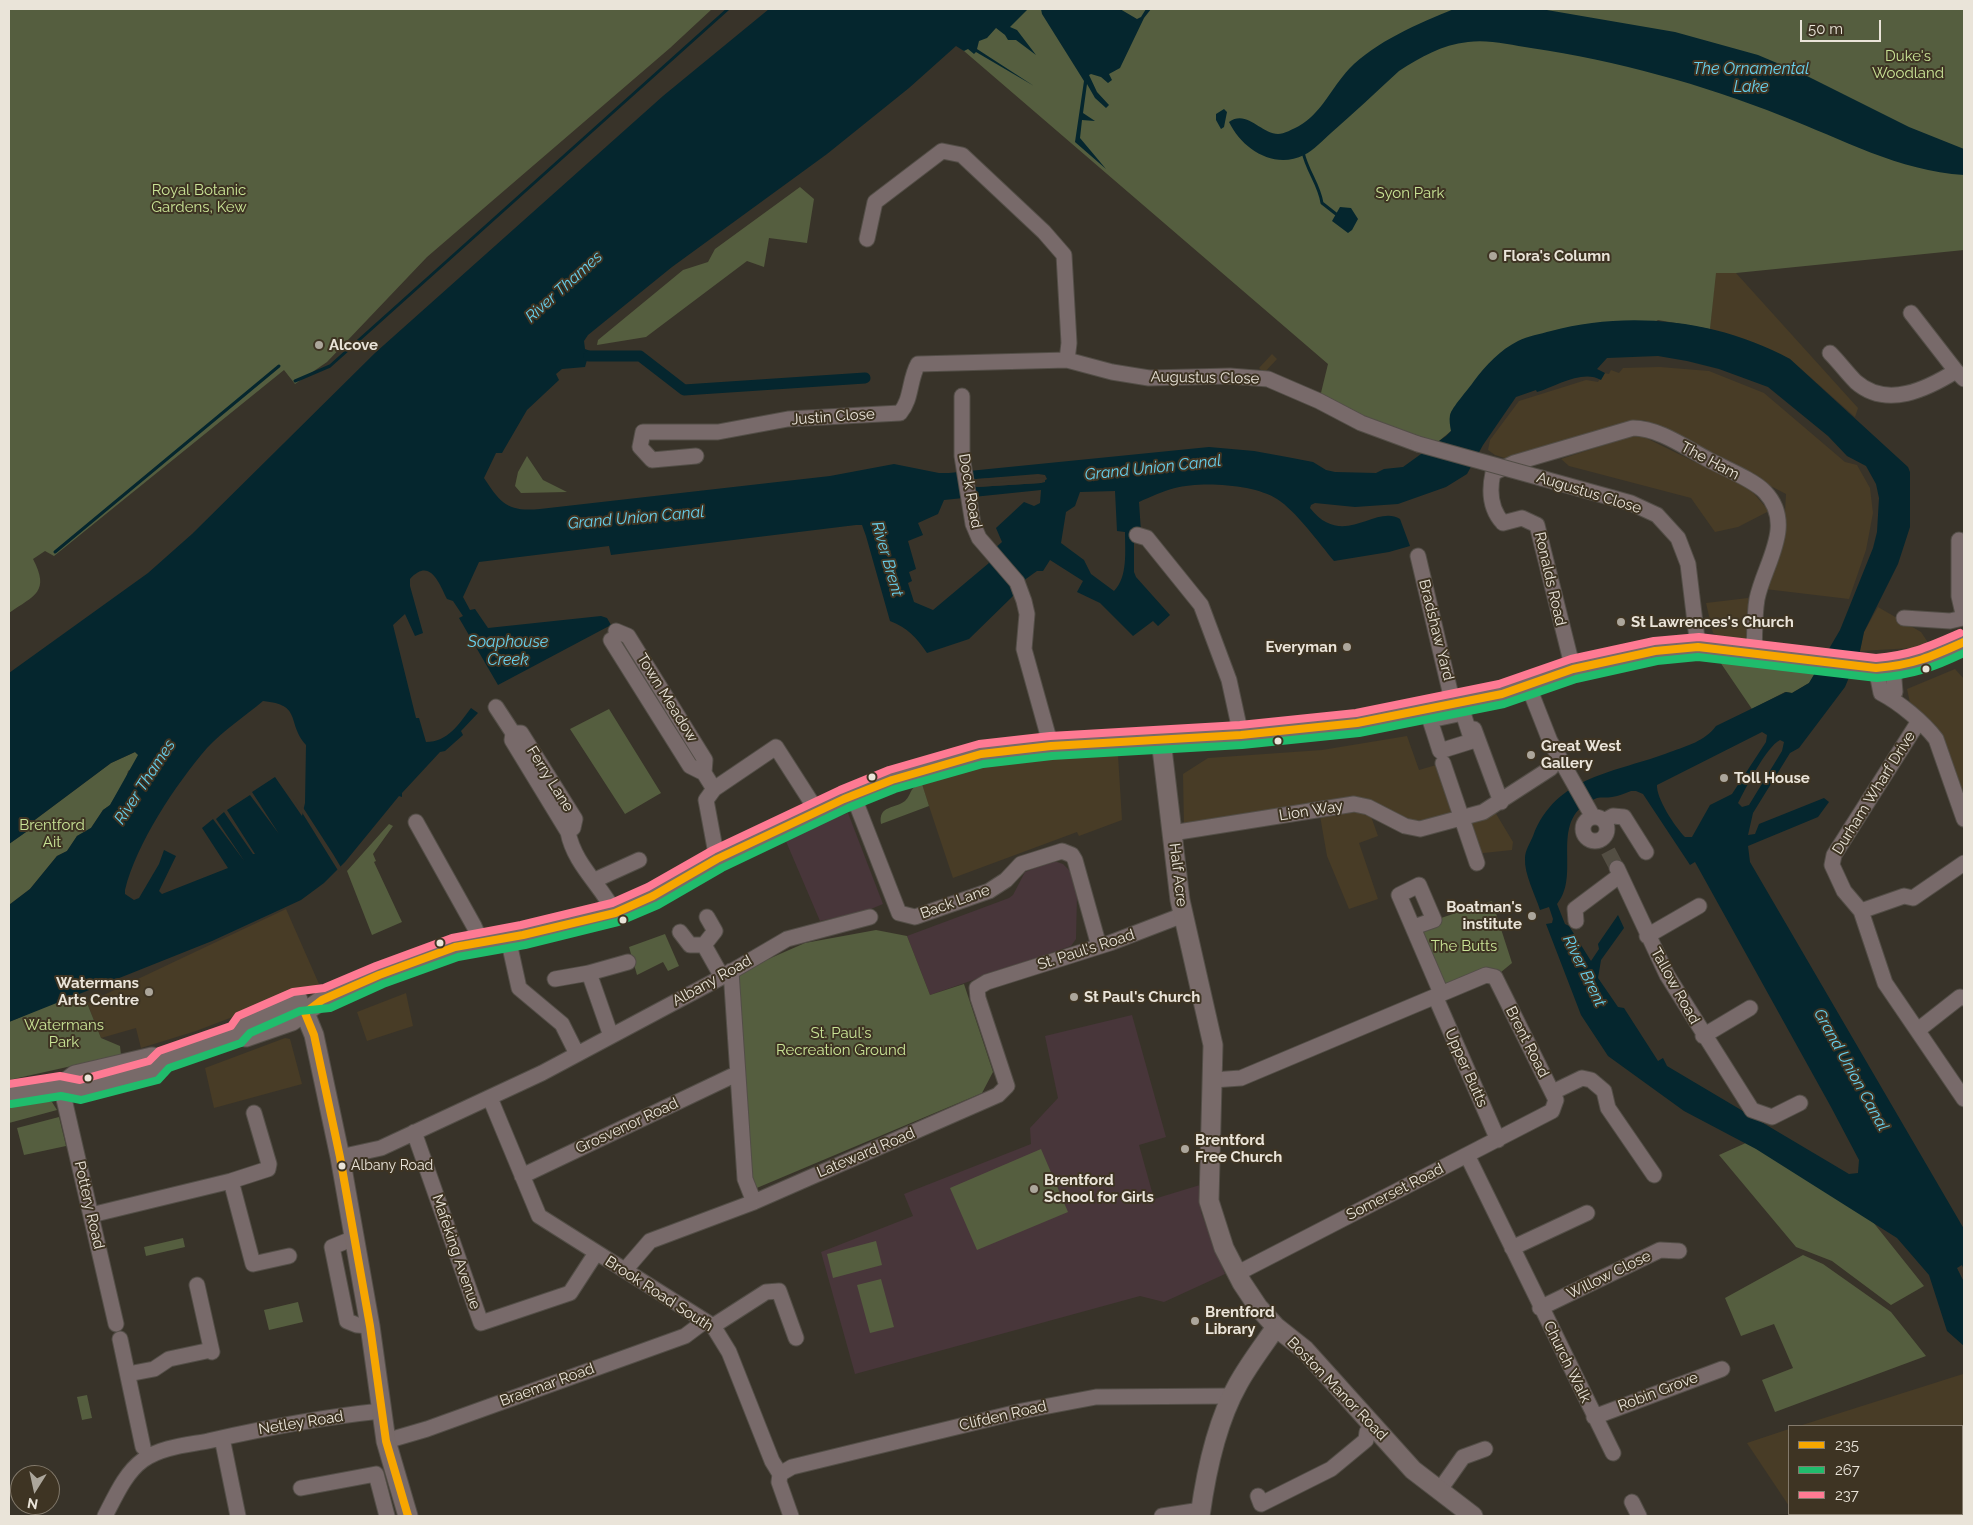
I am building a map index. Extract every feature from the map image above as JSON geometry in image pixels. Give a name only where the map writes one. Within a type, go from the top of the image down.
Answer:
[{"type":"main road","points":[[237,1034],[246,1037],[292,1021],[322,1000],[422,958],[455,947],[508,938],[615,913],[653,896],[717,859],[853,795],[892,780],[981,754],[1051,746],[1241,735],[1357,723],[1502,694],[1573,670],[1654,651],[1698,647],[1878,667],[1923,661],[1964,642]]},
{"type":"main road","name":"Half Acre","points":[[1161,740],[1183,915],[1204,1008]]},
{"type":"main road","points":[[9,1094],[61,1086],[80,1090],[154,1070],[163,1060],[237,1034],[243,1025],[301,999],[322,1000]]},
{"type":"main road","points":[[288,1005],[294,1006],[305,1013],[314,1035],[340,1157],[370,1326],[386,1441],[408,1516]]},
{"type":"main road","name":"Boston Manor Road","points":[[1204,1008],[1213,1045],[1209,1201],[1224,1248],[1258,1307],[1276,1327],[1305,1350],[1413,1470],[1466,1511]]},
{"type":"main road","points":[[1201,1513],[1224,1413],[1232,1396],[1276,1327]]},
{"type":"street","points":[[867,239],[875,202],[942,151],[962,155],[1044,232],[1064,255],[1069,343],[1067,360]]},
{"type":"street","points":[[1830,353],[1857,382],[1871,390],[1887,395],[1906,394],[1928,388],[1960,375],[1911,313]]},
{"type":"street","name":"Augustus Close","points":[[1067,360],[1112,372],[1149,378],[1230,376],[1268,379],[1319,401],[1361,423],[1418,444],[1631,503],[1657,515],[1678,538],[1688,564],[1698,647]]},
{"type":"street","name":"Justin Close","points":[[696,456],[652,460],[640,447],[643,432],[718,432],[788,419],[900,412],[907,405],[913,374],[918,364],[1067,360]]},
{"type":"street","name":"Dock Road","points":[[962,396],[962,456],[971,501],[973,524],[979,538],[1017,582],[1026,614],[1024,649],[1051,746]]},
{"type":"street","name":"The Ham","points":[[1498,524],[1489,489],[1493,473],[1514,463],[1632,428],[1642,428],[1764,490],[1776,508],[1778,538],[1757,600],[1754,652]]},
{"type":"street","name":"Ronalds Road","points":[[1498,524],[1522,518],[1537,525],[1573,670]]},
{"type":"street","points":[[1137,535],[1147,538],[1201,605],[1229,680],[1241,735]]},
{"type":"street","points":[[1904,618],[1950,621],[1964,618],[1959,596],[1959,540]]},
{"type":"street","name":"Bradshaw Yard","points":[[1418,556],[1458,703],[1501,802]]},
{"type":"street","name":"Town Meadow","points":[[613,635],[628,636],[705,760],[704,774],[714,788]]},
{"type":"street","points":[[1878,667],[1881,693],[1889,697],[1919,721],[1936,739],[1964,819]]},
{"type":"street","points":[[1528,685],[1550,741],[1572,780],[1595,816],[1606,832],[1605,845],[1591,840],[1584,832],[1584,824],[1595,816],[1624,817],[1646,852]]},
{"type":"street","name":"Ferry Lane","points":[[496,707],[513,732],[521,733],[574,820],[573,828],[568,835],[587,874],[595,880],[615,913]]},
{"type":"street","name":"Durham Wharf Drive","points":[[1919,721],[1834,855],[1832,865],[1844,891],[1861,911],[1884,983],[1964,1099]]},
{"type":"street","points":[[717,859],[706,800],[714,788],[776,747],[817,811]]},
{"type":"street","points":[[1443,763],[1477,863]]},
{"type":"street","name":"Lion Way","points":[[1172,832],[1354,804],[1368,807],[1405,826],[1420,829],[1482,812],[1501,802],[1551,768]]},
{"type":"street","name":"Back Lane","points":[[853,795],[899,913],[910,917],[925,914],[994,888],[1027,861],[1058,851],[1066,852],[1075,860],[1099,946]]},
{"type":"street","points":[[416,822],[481,942]]},
{"type":"street","points":[[595,880],[639,860]]},
{"type":"street","points":[[1861,911],[1904,896],[1913,898],[1964,863]]},
{"type":"street","name":"Tallow Road","points":[[1576,921],[1575,908],[1618,872],[1667,976],[1703,1036],[1752,1110],[1772,1117],[1800,1103]]},
{"type":"street","name":"Tallow Road","points":[[1647,936],[1699,906]]},
{"type":"street","name":"St. Paul's Road","points":[[987,982],[1099,946],[1183,915]]},
{"type":"street","points":[[704,945],[714,931],[707,917]]},
{"type":"street","name":"Albany Road","points":[[340,1157],[381,1148],[490,1098],[611,1036],[787,939],[870,917]]},
{"type":"street","points":[[1213,1080],[1241,1078],[1438,995],[1414,927]]},
{"type":"street","points":[[680,932],[690,945],[704,945]]},
{"type":"street","points":[[508,938],[519,988],[562,1024],[577,1054]]},
{"type":"street","points":[[704,945],[726,974],[745,1179],[754,1202]]},
{"type":"street","points":[[555,978],[589,973],[628,962]]},
{"type":"street","points":[[589,973],[611,1036]]},
{"type":"street","name":"Brent Road","points":[[1438,995],[1486,975],[1495,977],[1553,1092],[1556,1100],[1552,1111]]},
{"type":"street","name":"Lateward Road","points":[[625,1270],[650,1241],[754,1202],[1004,1091],[1007,1086],[976,992],[980,986],[987,982]]},
{"type":"street","name":"Upper Butts","points":[[1438,995],[1498,1140]]},
{"type":"street","points":[[1918,1030],[1960,997],[1964,998]]},
{"type":"street","name":"Tallow Road","points":[[1703,1036],[1750,1008]]},
{"type":"street","name":"Grosvenor Road","points":[[522,1176],[732,1076]]},
{"type":"street","points":[[1553,1092],[1582,1078],[1592,1080],[1604,1091],[1608,1108],[1654,1175]]},
{"type":"street","name":"Pottery Road","points":[[61,1086],[128,1374],[143,1447]]},
{"type":"street","name":"Brook Road South","points":[[490,1098],[539,1216],[709,1324],[729,1352],[772,1461],[780,1474],[779,1482],[792,1516]]},
{"type":"street","name":"Somerset Road","points":[[1238,1273],[1552,1111]]},
{"type":"street","points":[[91,1215],[231,1181],[268,1169],[269,1164],[254,1113]]},
{"type":"street","name":"Mafeking Avenue","points":[[414,1132],[481,1323],[570,1293],[596,1253]]},
{"type":"street","points":[[1467,1155],[1512,1248],[1587,1213]]},
{"type":"street","points":[[231,1181],[253,1264],[289,1256]]},
{"type":"street","name":"Church Walk","points":[[1512,1248],[1613,1453]]},
{"type":"street","name":"Willow Close","points":[[1540,1308],[1660,1250],[1679,1251]]},
{"type":"street","points":[[128,1374],[154,1369],[169,1359],[211,1351],[197,1285]]},
{"type":"street","name":"Braemar Road","points":[[386,1441],[428,1429],[685,1336],[773,1290],[779,1291],[796,1338]]},
{"type":"street","name":"Robin Grove","points":[[1594,1417],[1722,1369]]},
{"type":"street","name":"Clifden Road","points":[[780,1474],[792,1467],[916,1436],[1022,1411],[1096,1397],[1232,1396]]},
{"type":"street","name":"Netley Road","points":[[105,1516],[120,1488],[135,1466],[148,1457],[173,1448],[281,1426],[381,1412]]},
{"type":"street","points":[[1258,1496],[1261,1504],[1331,1469],[1366,1440],[1367,1432],[1373,1426]]},
{"type":"street","points":[[222,1438],[238,1516]]},
{"type":"street","points":[[1439,1490],[1463,1458],[1485,1449]]},
{"type":"street","points":[[301,1488],[376,1474],[387,1516]]},
{"type":"street","points":[[1632,1502],[1638,1516]]},
{"type":"street","points":[[1162,1516],[1201,1513]]},
{"type":"shaded area","points":[[1715,273],[1736,273],[1858,408],[1855,417],[1790,359],[1710,329]]},
{"type":"shaded area","points":[[1272,354],[1277,359],[1264,373],[1259,368]]},
{"type":"shaded area","points":[[1660,367],[1709,371],[1764,393],[1845,462],[1857,465],[1870,488],[1873,513],[1866,550],[1849,599],[1765,589],[1784,529],[1786,494],[1644,420],[1632,422],[1514,461],[1495,455],[1488,450],[1490,440],[1519,401],[1586,380],[1598,382],[1604,373],[1609,374],[1611,370],[1619,373],[1623,368]]},
{"type":"shaded area","points":[[1632,436],[1644,437],[1750,489],[1769,511],[1738,527],[1715,532],[1691,498],[1569,466],[1561,459]]},
{"type":"shaded area","points":[[1748,598],[1752,605],[1748,639],[1720,637],[1713,633],[1706,603]]},
{"type":"shaded area","points":[[1878,607],[1921,632],[1931,647],[1860,651],[1864,632]]},
{"type":"shaded area","points":[[1955,669],[1964,679],[1964,796],[1940,736],[1911,707],[1907,689]]},
{"type":"shaded area","points":[[1407,736],[1419,770],[1443,763],[1463,818],[1492,807],[1513,842],[1512,850],[1474,854],[1463,819],[1420,829],[1368,808],[1378,836],[1359,843],[1378,899],[1349,909],[1327,856],[1319,810],[1184,830],[1183,774],[1208,758],[1322,750]]},
{"type":"shaded area","points":[[1118,755],[1122,820],[1079,836],[1077,832],[953,878],[921,782],[984,765],[1023,758],[1024,761]]},
{"type":"shaded area","points":[[848,813],[883,904],[866,911],[820,921],[785,839],[809,827]]},
{"type":"shaded area","points":[[1054,861],[1063,864],[1070,871],[1077,895],[1076,939],[1071,946],[930,995],[907,936],[1009,898],[1013,895],[1025,872]]},
{"type":"shaded area","points":[[286,909],[319,984],[196,1031],[141,1048],[136,1028],[101,1038],[87,1003]]},
{"type":"shaded area","points":[[406,993],[413,1026],[367,1041],[357,1012]]},
{"type":"shaded area","name":"Brentford School for Girls","points":[[1132,1015],[1166,1137],[1139,1145],[1154,1199],[1200,1185],[1201,1212],[1225,1274],[1164,1302],[1140,1296],[855,1374],[821,1252],[913,1216],[904,1194],[1031,1144],[1030,1128],[1058,1098],[1045,1036]]},
{"type":"shaded area","points":[[285,1038],[290,1039],[302,1084],[214,1108],[205,1068]]},
{"type":"shaded area","points":[[1963,1374],[1964,1516],[1796,1516],[1963,1515],[1963,1425],[1802,1425]]},
{"type":"shaded area","points":[[1788,1429],[1788,1504],[1747,1443]]},
{"type":"green space","name":"Royal Botanic Gardens, Kew","points":[[9,9],[712,9],[670,48],[427,257],[327,362],[295,384],[284,370],[54,556],[45,551],[33,559],[38,570],[40,586],[33,597],[9,613]]},
{"type":"green space","name":"Syon Park","points":[[964,9],[1964,9],[1964,250],[1736,273],[1716,273],[1710,329],[1658,320],[1451,431],[1433,446],[1319,401],[1328,364],[964,51],[957,44]]},
{"type":"green space","points":[[800,187],[814,199],[807,243],[769,238],[764,267],[747,261],[646,337],[597,345],[598,340],[683,270],[708,262],[715,249]]},
{"type":"green space","points":[[527,456],[543,480],[567,492],[521,493],[515,486],[518,472]]},
{"type":"green space","points":[[1720,662],[1819,669],[1809,683],[1792,693],[1785,692],[1752,709]]},
{"type":"green space","points":[[609,709],[661,793],[625,814],[570,729]]},
{"type":"green space","name":"Brentford Ait","points":[[135,752],[139,755],[136,762],[128,771],[126,779],[110,805],[103,810],[91,828],[77,836],[67,851],[57,856],[30,889],[9,905],[9,844],[26,832],[32,822],[111,763]]},
{"type":"green space","points":[[922,784],[929,806],[881,824],[882,814],[885,810],[901,804],[913,789]]},
{"type":"green space","points":[[389,824],[393,826],[373,854],[376,861],[374,862],[402,922],[372,935],[347,871]]},
{"type":"green space","name":"The Butts","points":[[1492,901],[1512,963],[1495,977],[1441,993],[1414,927]]},
{"type":"green space","name":"St. Paul's Recreation Ground","points":[[876,930],[907,936],[930,995],[964,984],[993,1072],[982,1093],[752,1190],[735,978],[757,964],[805,943]]},
{"type":"green space","points":[[665,934],[679,966],[668,971],[663,962],[637,975],[629,947]]},
{"type":"green space","name":"Watermans Park","points":[[77,993],[87,1003],[101,1038],[120,1046],[121,1055],[9,1080],[9,1022]]},
{"type":"green space","points":[[32,1101],[52,1102],[57,1110],[9,1123],[9,1105]]},
{"type":"green space","points":[[59,1117],[66,1146],[24,1155],[17,1128]]},
{"type":"green space","points":[[1748,1142],[1865,1212],[1924,1286],[1891,1305],[1832,1261],[1796,1247],[1719,1155]]},
{"type":"green space","points":[[1041,1149],[1068,1212],[977,1250],[950,1188]]},
{"type":"green space","points":[[183,1238],[185,1247],[146,1256],[144,1247]]},
{"type":"green space","points":[[876,1241],[882,1265],[833,1278],[827,1254]]},
{"type":"green space","points":[[1803,1255],[1823,1264],[1891,1312],[1926,1356],[1775,1412],[1762,1380],[1793,1368],[1774,1324],[1741,1336],[1725,1298]]},
{"type":"green space","points":[[881,1279],[894,1327],[870,1333],[857,1285]]},
{"type":"green space","points":[[298,1302],[303,1322],[269,1330],[264,1310]]},
{"type":"green space","points":[[87,1395],[92,1418],[82,1420],[77,1397]]},
{"type":"water","points":[[769,9],[1028,9],[1010,27],[1017,30],[1036,55],[1016,40],[1008,40],[996,28],[987,38],[979,41],[977,49],[1034,86],[976,52],[974,54],[968,49],[964,51],[956,46],[909,88],[827,154],[672,267],[588,335],[584,341],[585,349],[590,351],[589,360],[587,360],[585,367],[562,369],[556,374],[559,380],[527,410],[502,453],[496,453],[484,478],[501,500],[513,507],[529,510],[540,509],[830,476],[894,464],[939,473],[949,473],[1209,447],[1254,451],[1313,462],[1326,470],[1335,472],[1376,473],[1384,469],[1403,467],[1446,436],[1451,431],[1450,415],[1457,403],[1488,364],[1511,345],[1526,338],[1581,325],[1611,321],[1642,320],[1704,327],[1734,335],[1790,359],[1908,467],[1910,472],[1910,527],[1898,564],[1864,632],[1860,651],[1845,687],[1799,748],[1790,753],[1753,813],[1748,835],[1755,834],[1759,824],[1824,798],[1829,802],[1818,817],[1748,846],[1750,862],[1964,1229],[1964,1270],[1962,1265],[1957,1268],[1964,1282],[1964,1346],[1947,1331],[1929,1275],[1897,1238],[1756,1149],[1684,1111],[1608,1056],[1581,1015],[1546,924],[1552,923],[1553,919],[1549,907],[1540,910],[1528,877],[1525,855],[1533,836],[1543,816],[1557,800],[1572,788],[1609,772],[1683,748],[1707,736],[1716,726],[1786,692],[1792,693],[1809,683],[1840,630],[1873,548],[1877,532],[1879,498],[1876,484],[1866,466],[1847,456],[1828,436],[1768,387],[1719,369],[1658,356],[1607,358],[1597,369],[1605,373],[1601,380],[1594,377],[1578,377],[1537,392],[1536,390],[1516,397],[1483,445],[1467,474],[1446,487],[1398,504],[1355,507],[1315,503],[1311,505],[1310,508],[1322,520],[1334,525],[1346,526],[1390,516],[1400,519],[1410,546],[1389,552],[1334,561],[1284,504],[1267,494],[1242,487],[1212,484],[1186,486],[1166,491],[1139,502],[1141,532],[1134,532],[1134,572],[1136,577],[1170,615],[1158,626],[1153,621],[1133,636],[1100,603],[1077,592],[1083,581],[1050,560],[1043,571],[1037,571],[1023,581],[1012,597],[969,639],[927,653],[911,634],[890,621],[866,536],[862,525],[856,525],[611,555],[609,546],[479,562],[463,597],[470,610],[475,609],[488,628],[601,616],[607,618],[611,625],[498,685],[459,618],[463,616],[453,601],[447,599],[437,580],[428,571],[417,573],[410,579],[410,586],[423,633],[415,636],[405,614],[393,625],[416,718],[419,718],[426,742],[434,741],[441,739],[452,731],[471,708],[478,713],[461,731],[463,735],[445,751],[440,752],[402,793],[402,797],[399,796],[345,862],[324,883],[301,900],[212,941],[9,1022],[9,905],[30,889],[57,856],[67,851],[77,836],[91,828],[103,810],[110,805],[138,755],[135,752],[111,763],[32,822],[26,832],[9,844],[9,673],[148,573],[192,534],[375,353],[663,96]],"holes":[[[1045,475],[1045,482],[1041,483],[977,487],[971,481],[976,479]],[[1041,490],[1040,503],[1034,506],[1024,502],[996,528],[1002,542],[986,556],[989,563],[933,610],[914,602],[908,583],[912,581],[909,572],[916,569],[908,541],[923,535],[918,523],[938,514],[944,500]],[[1115,491],[1117,531],[1125,532],[1125,555],[1122,579],[1114,591],[1091,574],[1084,560],[1061,543],[1066,512],[1075,506],[1080,492]],[[263,701],[284,706],[292,716],[296,729],[306,745],[305,803],[302,816],[275,777],[252,792],[279,834],[250,795],[227,810],[255,854],[253,854],[224,812],[216,819],[245,862],[213,819],[202,828],[228,868],[162,894],[159,891],[176,856],[164,850],[159,864],[139,898],[134,900],[125,894],[125,890],[138,853],[170,797],[207,748]],[[1762,732],[1767,735],[1766,742],[1732,794],[1710,805],[1692,837],[1685,837],[1676,826],[1663,805],[1657,785]],[[1780,740],[1784,742],[1782,751],[1749,805],[1742,807],[1738,803],[1757,768],[1769,751]],[[1631,791],[1643,794],[1690,865],[1695,862],[1859,1160],[1858,1173],[1849,1174],[1667,1066],[1663,1058],[1658,1061],[1624,1008],[1618,1007],[1598,978],[1601,960],[1624,928],[1618,915],[1598,944],[1599,949],[1591,961],[1569,926],[1565,924],[1557,904],[1564,891],[1567,877],[1568,832],[1572,819],[1581,807],[1597,798],[1615,797]]]},
{"type":"water","points":[[1041,9],[1120,9],[1137,19],[1141,17],[1146,9],[1151,9],[1144,18],[1120,68],[1109,74],[1112,80],[1108,83],[1101,77],[1089,75],[1097,92],[1109,105],[1106,108],[1095,98],[1087,84],[1083,113],[1095,121],[1082,120],[1080,138],[1106,169],[1075,142],[1084,81],[1042,14]]},
{"type":"water","name":"The Ornamental Lake","points":[[1454,9],[1541,9],[1675,32],[1758,55],[1803,74],[1909,127],[1964,149],[1964,175],[1940,172],[1894,161],[1752,104],[1659,75],[1563,53],[1491,42],[1476,41],[1449,46],[1415,61],[1399,71],[1315,148],[1293,159],[1281,160],[1260,154],[1242,141],[1229,122],[1242,118],[1272,133],[1278,134],[1294,129],[1314,115],[1349,69],[1371,50],[1412,27]]},
{"type":"water","points":[[1224,109],[1227,112],[1224,127],[1221,129],[1216,120],[1216,114]]},
{"type":"water","points":[[1340,207],[1351,208],[1358,219],[1352,230],[1348,233],[1332,221]]},
{"type":"pier","points":[[1038,474],[1045,475],[1047,479],[1041,483],[977,487],[971,485],[971,481]],"holes":[[[1032,477],[1045,478],[977,485],[973,483],[976,481]]]},
{"type":"pier","points":[[302,806],[342,869],[339,872],[301,811]]},
{"type":"waterway","points":[[295,381],[330,366],[728,9]]},
{"type":"waterway","points":[[1303,152],[1322,203],[1336,214]]},
{"type":"waterway","points":[[589,356],[640,356],[684,390],[865,378]]},
{"type":"waterway","points":[[55,552],[279,366]]},
{"type":"tunnel","points":[[1608,851],[1617,868]]},
{"type":"transit line","name":"237","points":[[9,1084],[60,1076],[80,1080],[149,1061],[159,1051],[231,1026],[238,1016],[293,992],[324,988],[376,966],[452,938],[521,925],[612,903],[648,887],[713,850],[840,790],[889,770],[979,744],[1050,736],[1240,725],[1356,713],[1499,684],[1571,659],[1654,641],[1699,637],[1876,658],[1919,650],[1960,633]]},
{"type":"transit line","name":"235","points":[[305,1013],[322,1000],[379,975],[455,947],[523,935],[615,913],[653,896],[717,859],[844,799],[892,780],[981,754],[1051,746],[1241,735],[1357,723],[1502,694],[1573,669],[1655,651],[1698,647],[1876,668],[1922,660],[1964,642]]},
{"type":"transit line","name":"267","points":[[11,1104],[61,1096],[81,1100],[158,1080],[169,1068],[241,1043],[250,1033],[300,1011],[330,1008],[383,984],[458,957],[525,945],[618,922],[658,905],[722,868],[848,808],[895,789],[983,764],[1052,756],[1242,745],[1359,733],[1504,704],[1576,679],[1657,661],[1698,657],[1877,678],[1922,670],[1964,653]]},
{"type":"transit line","name":"235","points":[[305,1013],[314,1035],[340,1157],[370,1326],[386,1441],[408,1516]]},
{"type":"place","name":"Flora's Column","points":[[1493,256]]},
{"type":"place","name":"Alcove","points":[[319,345]]},
{"type":"place","name":"St Lawrences's Church","points":[[1621,622]]},
{"type":"place","name":"Everyman","points":[[1347,647]]},
{"type":"place","name":"Great West Gallery","points":[[1531,755]]},
{"type":"place","name":"Toll House","points":[[1724,778]]},
{"type":"place","name":"Boatman's institute","points":[[1532,916]]},
{"type":"place","name":"Watermans Arts Centre","points":[[149,992]]},
{"type":"place","name":"St Paul's Church","points":[[1074,997]]},
{"type":"place","name":"Brentford Free Church","points":[[1185,1149]]},
{"type":"place","name":"Albany Road","points":[[342,1166]]},
{"type":"place","name":"Brentford School for Girls","points":[[1034,1189]]},
{"type":"place","name":"Brentford Library","points":[[1195,1321]]},
{"type":"park label","name":"Duke's Woodland","points":[[1908,64]]},
{"type":"water label","name":"River Thames","points":[[564,287]]},
{"type":"water label","name":"Grand Union Canal","points":[[1153,468]]},
{"type":"water label","name":"Grand Union Canal","points":[[636,518]]},
{"type":"water label","name":"River Brent","points":[[887,559]]},
{"type":"water label","name":"Soaphouse Creek","points":[[508,651]]},
{"type":"water label","name":"River Thames","points":[[145,782]]},
{"type":"water label","name":"River Brent","points":[[1584,971]]},
{"type":"water label","name":"Grand Union Canal","points":[[1851,1070]]}]
